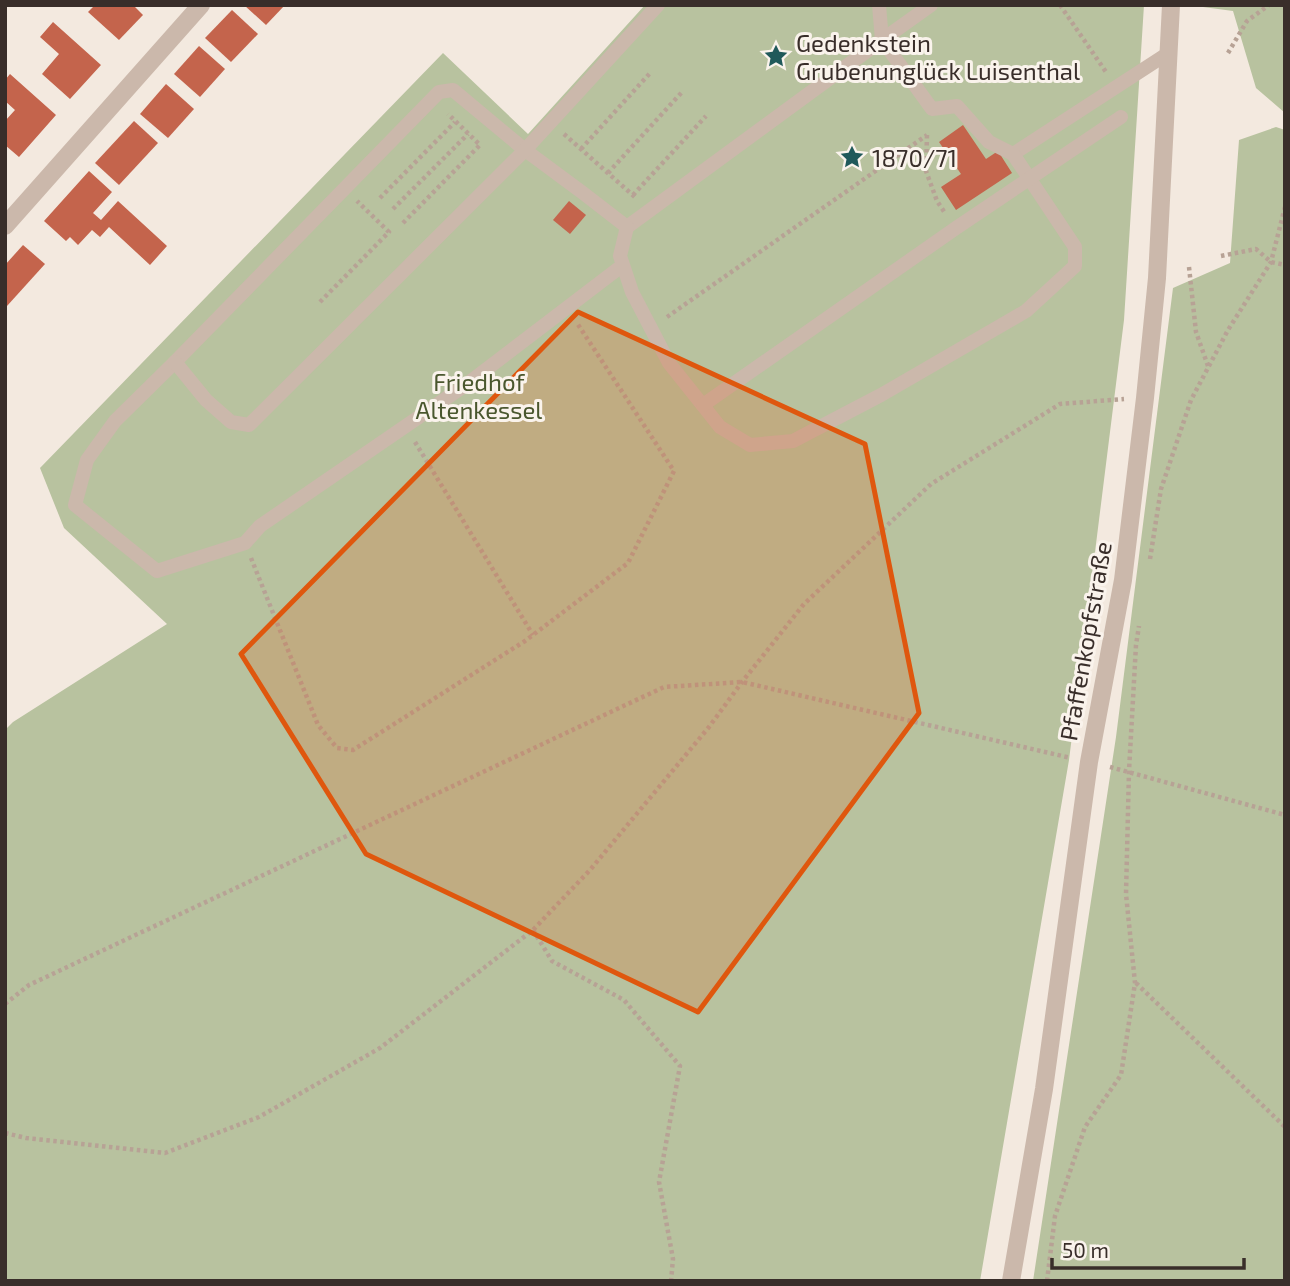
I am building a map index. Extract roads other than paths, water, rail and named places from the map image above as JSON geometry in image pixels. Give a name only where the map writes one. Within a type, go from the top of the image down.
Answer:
[{"type":"street","name":"Pfaffenkopfstraße","points":[[1011,1281],[1044,1089],[1089,762],[1123,580],[1157,278],[1171,5]]},
{"type":"street","points":[[5,226],[195,7]]},
{"type":"lane","points":[[175,362],[206,400],[231,422],[249,425],[524,150],[659,5]]},
{"type":"lane","points":[[879,5],[882,40],[932,108],[957,106],[989,142],[1013,154],[1075,247],[1075,266],[1026,311],[881,395],[793,441],[750,445],[720,427],[669,363],[632,292],[620,256],[627,227],[649,210],[882,40],[931,5]]},
{"type":"lane","points":[[1013,154],[1170,52]]},
{"type":"lane","points":[[623,265],[467,384],[260,526],[245,543],[157,571],[75,505],[87,460],[115,421],[439,92],[453,90],[524,150],[627,227]]},
{"type":"lane","points":[[703,405],[956,228],[1121,117]]},
{"type":"place","name":"Gedenkstein Grubenunglück Luisenthal","points":[[776,56]]},
{"type":"place","name":"1870/71","points":[[852,157]]},
{"type":"park label","name":"Friedhof Altenkessel","points":[[479,395]]}]
